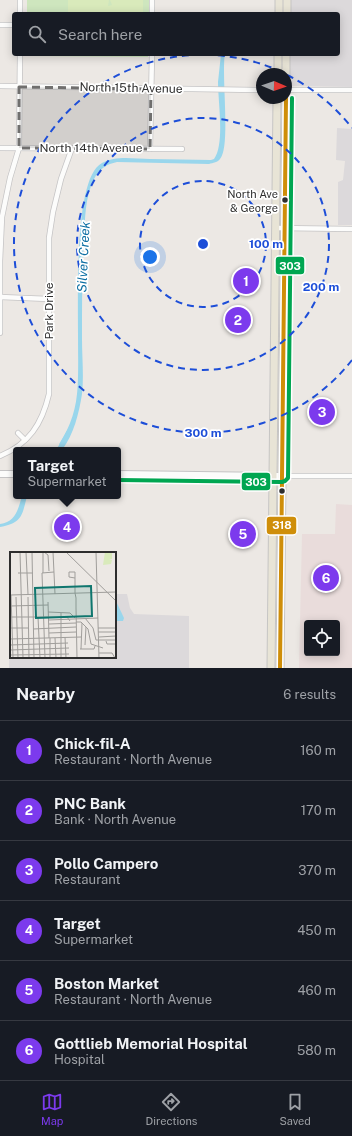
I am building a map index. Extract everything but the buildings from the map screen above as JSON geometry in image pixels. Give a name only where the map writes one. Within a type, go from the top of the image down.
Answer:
[{"type":"main road","points":[[279,0],[279,12]]},
{"type":"main road","points":[[287,0],[287,12]]},
{"type":"main road","points":[[278,56],[278,68]]},
{"type":"main road","points":[[286,56],[286,68]]},
{"type":"main road","points":[[271,668],[277,104]]},
{"type":"main road","points":[[280,668],[286,104]]},
{"type":"street","points":[[20,0],[20,12]]},
{"type":"street","points":[[152,0],[152,12]]},
{"type":"street","points":[[0,25],[12,25]]},
{"type":"street","points":[[0,333],[0,254],[2,217],[10,178],[19,148],[20,56]]},
{"type":"street","points":[[150,149],[152,56]]},
{"type":"street","name":"North 15th Avenue","points":[[0,86],[256,90]]},
{"type":"street","points":[[292,90],[352,90]]},
{"type":"street","name":"North 14th Avenue","points":[[0,148],[182,149]]},
{"type":"street","name":"Park Drive","points":[[18,447],[34,431],[41,420],[49,394],[50,238],[53,212],[61,178],[72,148]]},
{"type":"street","points":[[276,228],[352,229]]},
{"type":"street","points":[[0,297],[49,299]]},
{"type":"street","points":[[18,432],[25,440]]},
{"type":"street","name":"Park Drive","points":[[0,456],[13,450]]},
{"type":"street","points":[[0,474],[13,474]]},
{"type":"street","points":[[121,474],[352,476]]},
{"type":"highlighted area","points":[[19,87],[151,89],[150,149],[19,148]]},
{"type":"shaded area","points":[[291,0],[352,0],[352,87],[292,86],[290,56],[340,56],[340,12],[291,12]]},
{"type":"shaded area","points":[[337,128],[352,129],[352,225],[338,225],[338,182],[343,180],[345,161],[336,160]]},
{"type":"shaded area","points":[[336,504],[352,505],[352,668],[299,668],[302,534],[335,534]]},
{"type":"shaded area","points":[[10,591],[10,658],[116,658],[116,594],[127,594],[130,608],[134,614],[189,616],[189,668],[9,668]]},
{"type":"green space","points":[[27,0],[149,0],[149,12],[27,12]]},
{"type":"green space","points":[[68,0],[109,0],[108,6],[112,5],[110,0],[143,0],[143,12],[68,12]]},
{"type":"green space","points":[[27,56],[148,56],[148,57]]},
{"type":"water","points":[[221,56],[225,56],[225,140],[223,152],[219,160],[209,164],[117,162],[110,164],[101,170],[94,179],[86,208],[83,251],[82,394],[78,416],[70,437],[64,447],[58,447],[70,424],[77,394],[78,270],[80,233],[84,201],[91,176],[102,163],[113,159],[214,159],[217,152],[220,133],[218,82]]},
{"type":"water","points":[[21,499],[26,499],[20,518],[13,523],[0,527],[0,524],[10,521],[13,518]]},
{"type":"water","points":[[116,601],[124,618],[123,621],[116,621]]},
{"type":"waterway","name":"Silver Creek","points":[[60,444],[68,430]]},
{"type":"transit line","name":"318","points":[[280,668],[286,104]]},
{"type":"transit line","name":"303","points":[[121,480],[282,482],[288,478],[292,104]]},
{"type":"place","name":"North Ave & George","points":[[285,200]]},
{"type":"place","name":"Chick-fil-A","points":[[246,281]]},
{"type":"place","name":"PNC Bank","points":[[238,320]]},
{"type":"place","name":"Pollo Campero","points":[[322,412]]},
{"type":"place","name":"Target","points":[[67,527]]},
{"type":"place","name":"Boston Market","points":[[243,534]]},
{"type":"place","name":"Gottlieb Memorial Hospital","points":[[326,578]]}]
